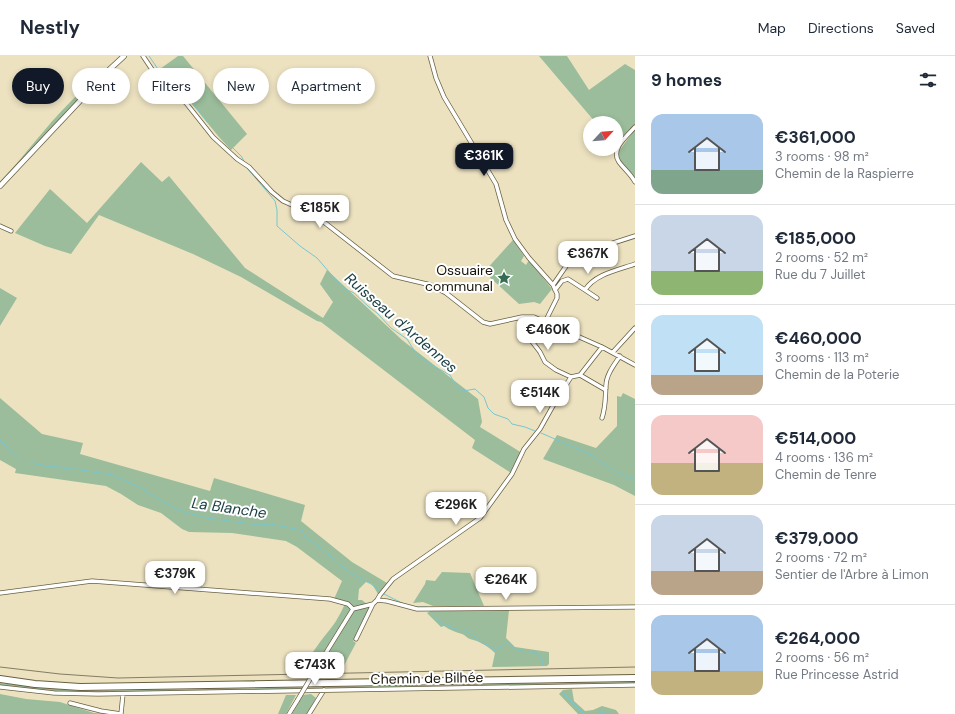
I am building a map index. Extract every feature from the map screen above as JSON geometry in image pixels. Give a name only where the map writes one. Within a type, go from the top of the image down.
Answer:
[{"type":"highway","points":[[0,679],[35,684],[80,687],[635,678]]},
{"type":"street","points":[[0,186],[124,56]]},
{"type":"street","points":[[143,56],[159,80],[186,103],[213,137],[237,159],[249,167],[277,197],[320,219],[394,276],[431,285],[446,293],[476,317],[490,324],[522,317],[534,317],[613,352],[635,365]]},
{"type":"street","points":[[430,56],[436,78],[444,97],[496,184],[506,220],[515,239],[529,258],[553,285],[557,294],[557,298],[543,321],[530,335],[530,339],[540,352],[545,362],[556,370],[571,377],[580,375],[602,347]]},
{"type":"street","points":[[635,127],[618,148],[616,154],[619,161],[632,176],[635,182]]},
{"type":"street","points":[[0,226],[11,231]]},
{"type":"street","points":[[553,285],[571,259],[576,255],[635,236]]},
{"type":"street","points":[[584,290],[589,284],[600,276],[635,264]]},
{"type":"street","points":[[555,290],[562,281],[568,279],[597,298]]},
{"type":"street","points":[[613,352],[635,328]]},
{"type":"street","points":[[602,418],[610,371],[620,356]]},
{"type":"street","points":[[580,375],[600,388],[606,388]]},
{"type":"street","points":[[289,714],[353,609],[373,604],[378,600],[380,595],[393,579],[480,518],[512,474],[524,449],[539,431],[571,377]]},
{"type":"street","points":[[0,593],[92,581],[330,599],[348,604],[353,609]]},
{"type":"street","points":[[378,600],[417,609],[635,607]]},
{"type":"street","points":[[356,639],[373,604]]},
{"type":"street","name":"Chemin de Bilhée","points":[[0,687],[54,693],[123,694],[635,685]]},
{"type":"street","points":[[309,714],[324,690]]},
{"type":"street","points":[[70,703],[96,710],[121,714],[123,694]]},
{"type":"green space","points":[[178,56],[183,56],[193,68],[161,68]]},
{"type":"green space","points":[[539,56],[567,56],[589,90],[625,64],[635,70],[635,124],[623,140],[623,116],[590,116]]},
{"type":"green space","points":[[205,83],[213,93],[213,104],[222,104],[247,134],[231,150],[192,104],[205,104]]},
{"type":"green space","points":[[72,100],[72,104],[75,104],[0,184],[0,182]]},
{"type":"green space","points":[[635,129],[635,180],[619,161],[618,156],[623,156],[623,146]]},
{"type":"green space","points":[[141,162],[162,182],[169,176],[245,268],[323,318],[333,302],[320,284],[327,270],[402,340],[478,399],[482,422],[480,427],[522,453],[511,473],[472,448],[475,440],[321,322],[241,277],[193,254],[99,215],[71,254],[45,246],[15,233],[50,189],[87,223]]},
{"type":"green space","points":[[513,240],[524,256],[521,261],[526,265],[529,260],[552,289],[540,304],[534,302],[519,304],[484,272]]},
{"type":"green space","points":[[0,288],[17,298],[0,326]]},
{"type":"green space","points":[[623,393],[635,399],[635,496],[614,485],[543,459],[557,435],[596,448],[617,426],[617,396],[621,397]]},
{"type":"green space","points":[[0,398],[42,434],[83,443],[80,454],[210,491],[214,478],[305,505],[301,521],[352,562],[387,583],[378,594],[372,584],[366,582],[359,589],[358,600],[362,600],[370,607],[353,641],[356,643],[341,671],[306,672],[309,659],[313,652],[336,621],[345,604],[334,599],[342,581],[297,547],[286,541],[232,533],[189,532],[182,529],[161,513],[138,505],[106,486],[15,473],[16,469],[0,460]]},
{"type":"green space","points":[[442,572],[470,573],[484,606],[433,606],[423,602],[413,603],[426,580],[435,581]]},
{"type":"green space","points":[[432,610],[509,610],[506,638],[515,647],[549,652],[549,664],[547,666],[492,667],[495,653],[480,642],[469,639],[463,634],[444,626],[441,627],[427,613]]},
{"type":"green space","points":[[635,682],[635,684],[87,693],[59,692],[0,686],[0,683],[40,688],[87,691]]},
{"type":"green space","points":[[572,689],[574,701],[585,711],[593,710],[602,706],[616,710],[619,714],[578,714],[559,694],[563,690]]},
{"type":"green space","points":[[0,694],[26,699],[60,702],[94,713],[112,714],[0,714]]},
{"type":"green space","points":[[311,694],[316,698],[307,714],[292,714],[303,695]]},
{"type":"green space","points":[[286,695],[296,695],[286,714],[278,714]]},
{"type":"waterway","name":"Ruisseau d'Ardennes","points":[[149,56],[160,72],[189,98],[208,123],[242,157],[244,162]]},
{"type":"waterway","name":"Ruisseau d'Ardennes","points":[[247,168],[275,201],[277,210],[277,226],[300,246],[317,258],[343,288],[354,293],[377,313],[391,328],[407,339],[417,355],[450,375],[457,387],[463,391],[475,389],[484,397],[488,408],[494,414],[508,419],[512,424],[535,431]]},
{"type":"waterway","name":"Ruisseau d'Ardennes","points":[[541,433],[594,456],[608,467],[635,480]]},
{"type":"waterway","name":"La Blanche","points":[[0,440],[25,464],[33,463],[50,467],[56,466],[66,469],[76,469],[112,475],[135,485],[178,510],[207,518],[259,525],[270,524],[301,530],[303,531],[304,536],[349,572],[371,584],[380,591]]},
{"type":"waterway","points":[[384,594],[404,604]]},
{"type":"waterway","points":[[415,607],[427,607]]},
{"type":"waterway","name":"La Blanche","points":[[431,612],[442,624],[455,629],[465,630],[482,643],[491,646],[495,651],[508,641],[514,648],[538,654],[543,665]]},
{"type":"waterway","name":"La Blanche","points":[[563,693],[584,714]]},
{"type":"waterway","name":"La Blanche","points":[[596,714],[604,712],[607,714]]},
{"type":"railway","points":[[0,667],[60,674],[118,678],[635,667]]},
{"type":"place","name":"Ossuaire communal","points":[[504,278]]}]
